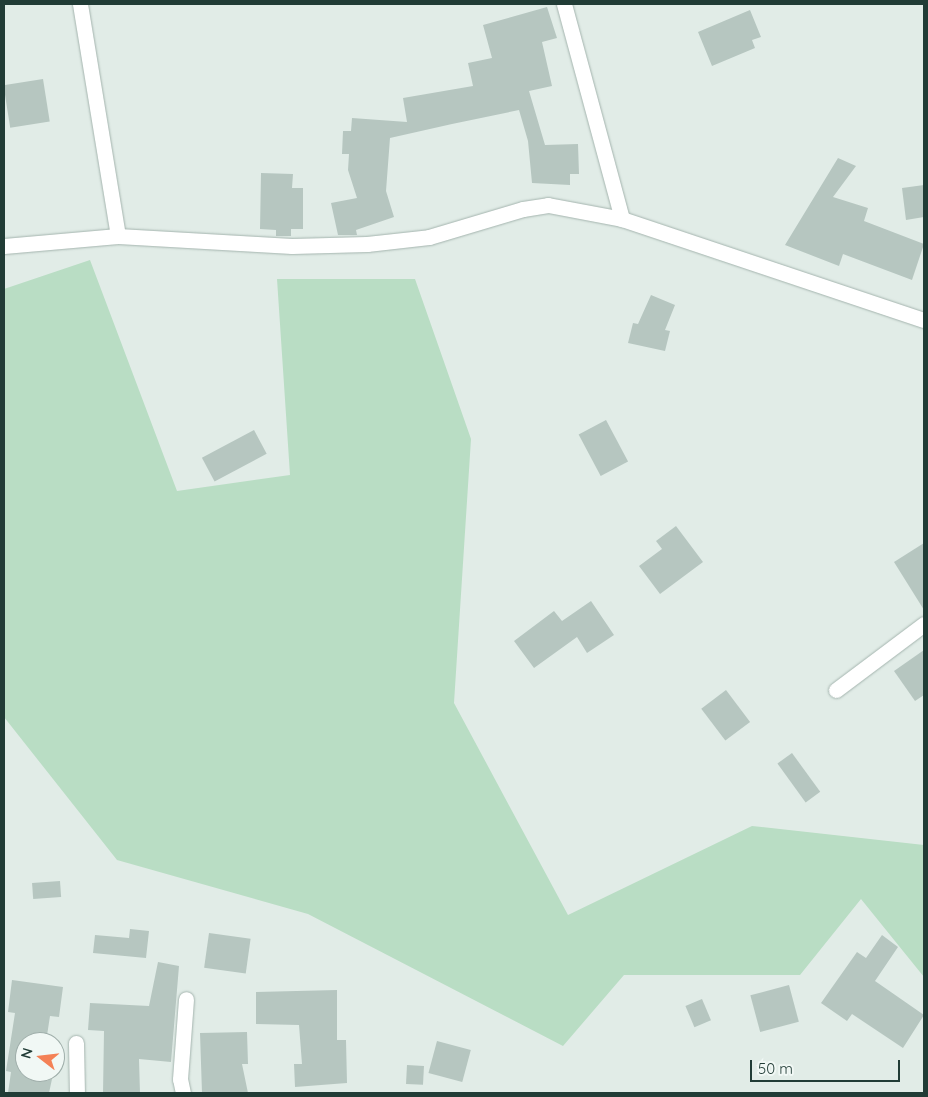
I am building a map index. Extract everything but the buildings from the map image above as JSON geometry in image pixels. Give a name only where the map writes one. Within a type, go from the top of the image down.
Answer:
[{"type":"street","points":[[80,4],[118,236]]},
{"type":"street","points":[[564,4],[622,219]]},
{"type":"street","points":[[4,246],[118,236],[292,246],[366,244],[429,237],[523,208],[548,205],[622,219],[924,320]]},
{"type":"street","points":[[836,690],[924,624]]},
{"type":"street","points":[[183,1093],[180,1079],[186,999]]},
{"type":"street","points":[[76,1043],[77,1093]]},
{"type":"green space","points":[[90,260],[177,491],[290,475],[277,279],[415,279],[471,439],[454,703],[568,915],[752,826],[924,845],[924,977],[861,899],[800,975],[624,975],[563,1046],[308,914],[117,860],[4,717],[4,289]]}]
